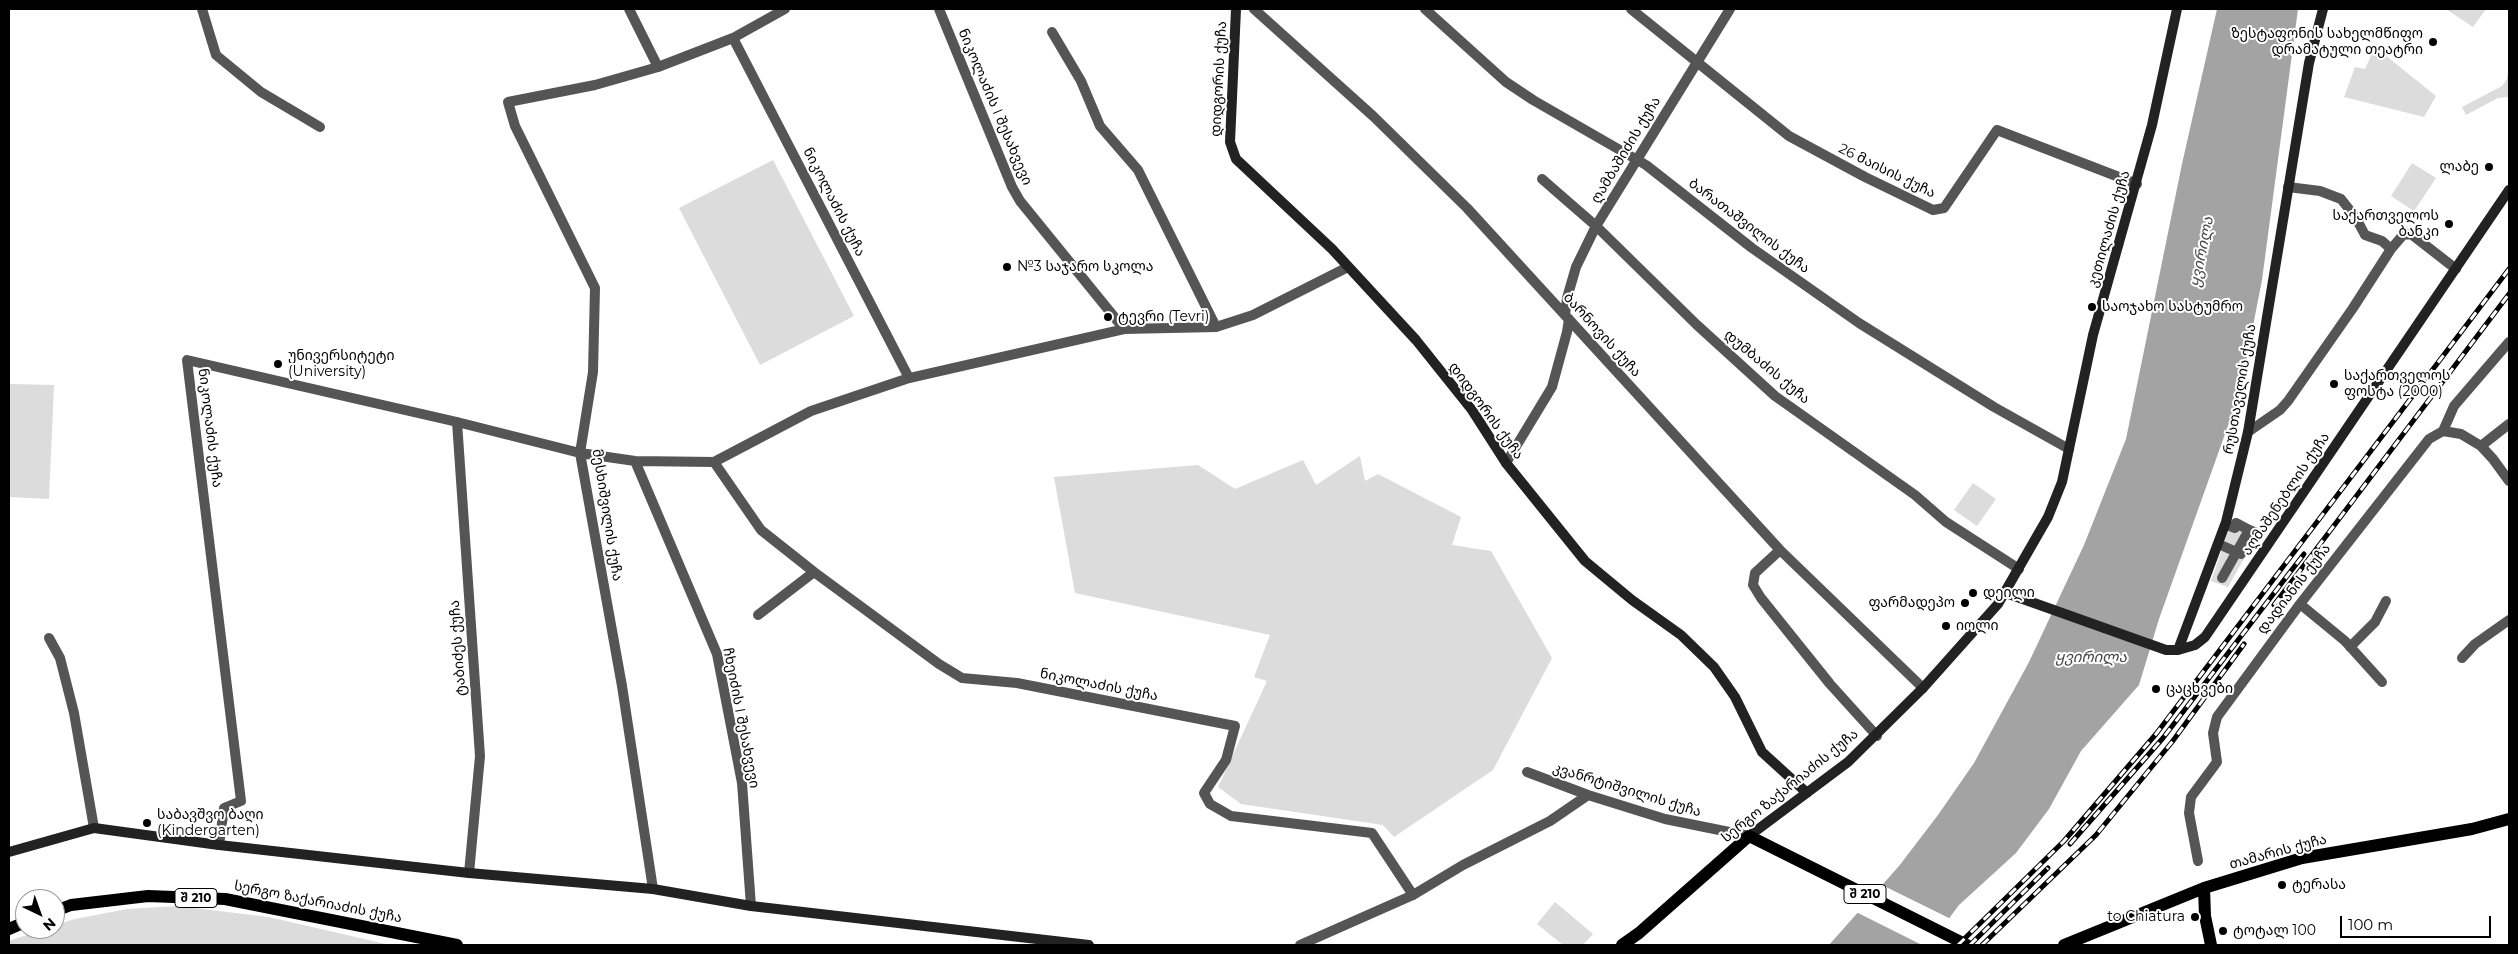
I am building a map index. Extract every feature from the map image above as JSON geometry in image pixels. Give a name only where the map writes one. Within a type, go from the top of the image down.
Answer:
[{"type":"main road","name":"თამარის ქუჩა","points":[[2064,945],[2204,888],[2302,858],[2472,829],[2509,819]]},
{"type":"main road","name":"შ 210","points":[[1749,836],[1967,945]]},
{"type":"main road","name":"სერგო ზაქარიაძის ქუჩა","points":[[1622,945],[1639,933],[1749,836]]},
{"type":"main road","points":[[2204,888],[2205,916],[2211,945]]},
{"type":"main road","name":"სერგო ზაქარიაძის ქუჩა","points":[[65,907],[148,896],[225,899],[456,945]]},
{"type":"street","points":[[202,9],[216,55],[260,92],[320,127]]},
{"type":"street","points":[[629,9],[658,68],[733,38],[785,9]]},
{"type":"street","name":"ნიკოლაძის I შესახვევი","points":[[939,9],[1012,187],[1020,201],[1124,329]]},
{"type":"street","name":"დიდგორის ქუჩა","points":[[1236,9],[1231,151],[1255,179],[1332,249],[1416,340],[1472,410],[1506,463],[1585,561],[1632,600],[1681,634],[1714,667],[1735,697],[1762,752],[1807,793]]},
{"type":"street","name":"ბარნოვის ქუჩა","points":[[1254,9],[1373,116],[1467,208],[1780,550],[1923,688]]},
{"type":"street","name":"ბარათაშვილის ქუჩა","points":[[1425,9],[1506,82],[1533,100],[1636,159],[1752,248],[1859,324],[1994,407],[2069,448]]},
{"type":"street","points":[[1631,9],[1697,60]]},
{"type":"street","name":"ღამბაშიძის ქუჩა","points":[[1506,463],[1552,387],[1568,332],[1567,317],[1572,276],[1596,226],[1730,9]]},
{"type":"street","name":"კეთილაძის ქუჩა","points":[[2006,593],[2048,516],[2062,482],[2093,335],[2137,184],[2177,9]]},
{"type":"street","name":"რუსთაველის ქუჩა","points":[[2178,650],[2226,522],[2248,432],[2309,63],[2323,9]]},
{"type":"street","points":[[1052,32],[1081,81],[1100,126],[1138,170],[1216,327]]},
{"type":"street","name":"ნიკოლაძის ქუჩა","points":[[733,38],[909,378]]},
{"type":"street","name":"26 მაისის ქუჩა","points":[[1697,60],[1789,136],[1865,177],[1933,210],[1944,208],[1997,130],[2137,184]]},
{"type":"street","name":"მესხიშვილის ქუჩა","points":[[653,890],[622,686],[580,453],[593,372],[595,288],[515,126],[508,102],[595,85],[658,68]]},
{"type":"street","name":"დუმბაძის ქუჩა","points":[[1542,179],[1596,226],[1697,325],[1775,396],[1915,495],[1946,522],[2019,569]]},
{"type":"street","points":[[2288,187],[2320,191],[2341,199],[2352,211],[2365,235],[2382,241],[2391,249]]},
{"type":"street","name":"აღმაშენებლის ქუჩა","points":[[2006,593],[2166,650],[2178,650],[2195,644],[2205,637],[2509,190]]},
{"type":"street","points":[[2248,432],[2280,410],[2288,401],[2353,308],[2391,249],[2403,235],[2411,234],[2456,269]]},
{"type":"street","name":"ნიკოლაძის ქუჩა","points":[[219,845],[224,808],[241,801],[187,360],[457,422],[580,453],[635,461],[714,462],[811,411],[909,378],[1124,329],[1216,327],[1253,315],[1348,267]]},
{"type":"street","points":[[2509,342],[2454,406],[2442,431],[2461,434],[2481,446],[2493,458],[2509,481]]},
{"type":"street","name":"ტაბიძეს ქუჩა","points":[[457,422],[480,756],[469,873]]},
{"type":"street","points":[[2481,446],[2509,424]]},
{"type":"street","name":"დადიანის ქუჩა","points":[[2198,861],[2189,813],[2191,797],[2217,762],[2213,733],[2217,717],[2300,604],[2429,439],[2442,431]]},
{"type":"street","name":"ჩხეიძის I შესახვევი","points":[[635,461],[717,654],[742,783],[751,906]]},
{"type":"street","name":"ნიკოლაძის ქუჩა","points":[[714,462],[761,530],[814,572],[939,664],[962,678],[1017,683],[1235,726],[1226,760],[1204,793],[1210,804],[1231,816],[1372,833],[1413,894]]},
{"type":"street","points":[[2222,578],[2252,531],[2236,523],[2234,528],[2230,526]]},
{"type":"street","points":[[2224,546],[2239,553]]},
{"type":"street","points":[[1780,550],[1755,573],[1753,585],[1760,598],[1830,684],[1877,736]]},
{"type":"street","points":[[758,615],[814,572]]},
{"type":"street","name":"სერგო ზაქარიაძის ქუჩა","points":[[1749,836],[1848,762],[1877,736],[1982,624],[2006,593]]},
{"type":"street","points":[[2350,647],[2375,622],[2386,601]]},
{"type":"street","points":[[2300,604],[2350,647],[2382,682]]},
{"type":"street","points":[[2462,658],[2475,644],[2509,620]]},
{"type":"street","points":[[49,638],[60,658],[74,713],[94,828]]},
{"type":"street","name":"კვანრტიშვილის ქუჩა","points":[[1527,772],[1588,795],[1692,826],[1749,836]]},
{"type":"street","points":[[1300,945],[1413,894],[1463,865],[1550,821],[1588,795]]},
{"type":"street","points":[[9,852],[94,828],[219,845],[469,873],[653,890],[751,906],[1090,945]]},
{"type":"shaded area","points":[[2446,9],[2486,9],[2473,27]]},
{"type":"shaded area","points":[[2375,47],[2436,96],[2424,117],[2344,97],[2355,67],[2365,69]]},
{"type":"shaded area","points":[[2509,61],[2509,97],[2498,98],[2466,115],[2462,107],[2502,86],[2507,79]]},
{"type":"shaded area","points":[[773,160],[854,316],[760,365],[679,208]]},
{"type":"shaded area","points":[[2412,163],[2436,178],[2414,211],[2391,196]]},
{"type":"shaded area","points":[[9,384],[54,385],[49,499],[9,497]]},
{"type":"shaded area","points":[[1360,456],[1365,481],[1378,474],[1461,517],[1452,545],[1491,551],[1552,658],[1493,770],[1394,837],[1383,825],[1241,804],[1218,787],[1267,681],[1254,677],[1270,635],[1075,593],[1054,477],[1198,465],[1235,489],[1303,460],[1316,485]]},
{"type":"shaded area","points":[[1973,483],[1996,499],[1977,526],[1954,510]]},
{"type":"shaded area","points":[[2233,518],[2261,529],[2228,587],[2211,581]]},
{"type":"shaded area","points":[[1555,902],[1593,934],[1583,945],[1563,945],[1537,924]]},
{"type":"shaded area","points":[[177,906],[269,917],[390,945],[9,945],[9,941],[15,939],[65,939],[65,922],[127,909]]},
{"type":"water","name":"ყვირილა","points":[[2217,9],[2298,9],[2262,280],[2240,392],[2159,619],[2139,685],[2081,751],[2049,809],[2016,853],[1959,905],[1929,945],[1829,945],[1899,866],[1938,815],[1974,763],[2029,662],[2084,545],[2126,439],[2182,164]]},
{"type":"pier","points":[[1880,884],[1951,919],[1933,945],[1922,945],[1856,912]]},
{"type":"railway","points":[[1958,945],[2064,841],[2156,734],[2509,269]]},
{"type":"railway","points":[[2274,605],[2509,294]]},
{"type":"railway","points":[[2070,844],[2163,738],[2304,554]]},
{"type":"railway","points":[[1982,945],[2096,835],[2172,742],[2244,644]]},
{"type":"railway","points":[[1970,945],[2048,868]]},
{"type":"place","name":"ზესტაფონის სახელმწიფო დრამატული თეატრი","points":[[2433,42]]},
{"type":"place","name":"ლაბე","points":[[2489,167]]},
{"type":"place","name":"საქართველოს ბანკი","points":[[2449,224]]},
{"type":"place","name":"№3 საჯარო სკოლა","points":[[1007,267]]},
{"type":"place","name":"საოჯახო სასტუმრო","points":[[2092,307]]},
{"type":"place","name":"ტევრი (Tevri)","points":[[1108,317]]},
{"type":"place","name":"უნივერსიტეტი (University)","points":[[278,364]]},
{"type":"place","name":"საქართველოს ფოსტა (2000)","points":[[2334,384]]},
{"type":"place","name":"დეილი","points":[[1973,593]]},
{"type":"place","name":"ფარმადეპო","points":[[1965,603]]},
{"type":"place","name":"იოლი","points":[[1946,626]]},
{"type":"place","name":"ცაცხვები","points":[[2156,689]]},
{"type":"place","name":"საბავშვო ბაღი (Kindergarten)","points":[[147,823]]},
{"type":"place","name":"ტერასა","points":[[2282,885]]},
{"type":"place","name":"to Chiatura","points":[[2195,917]]},
{"type":"place","name":"ტოტალ 100","points":[[2223,931]]}]
